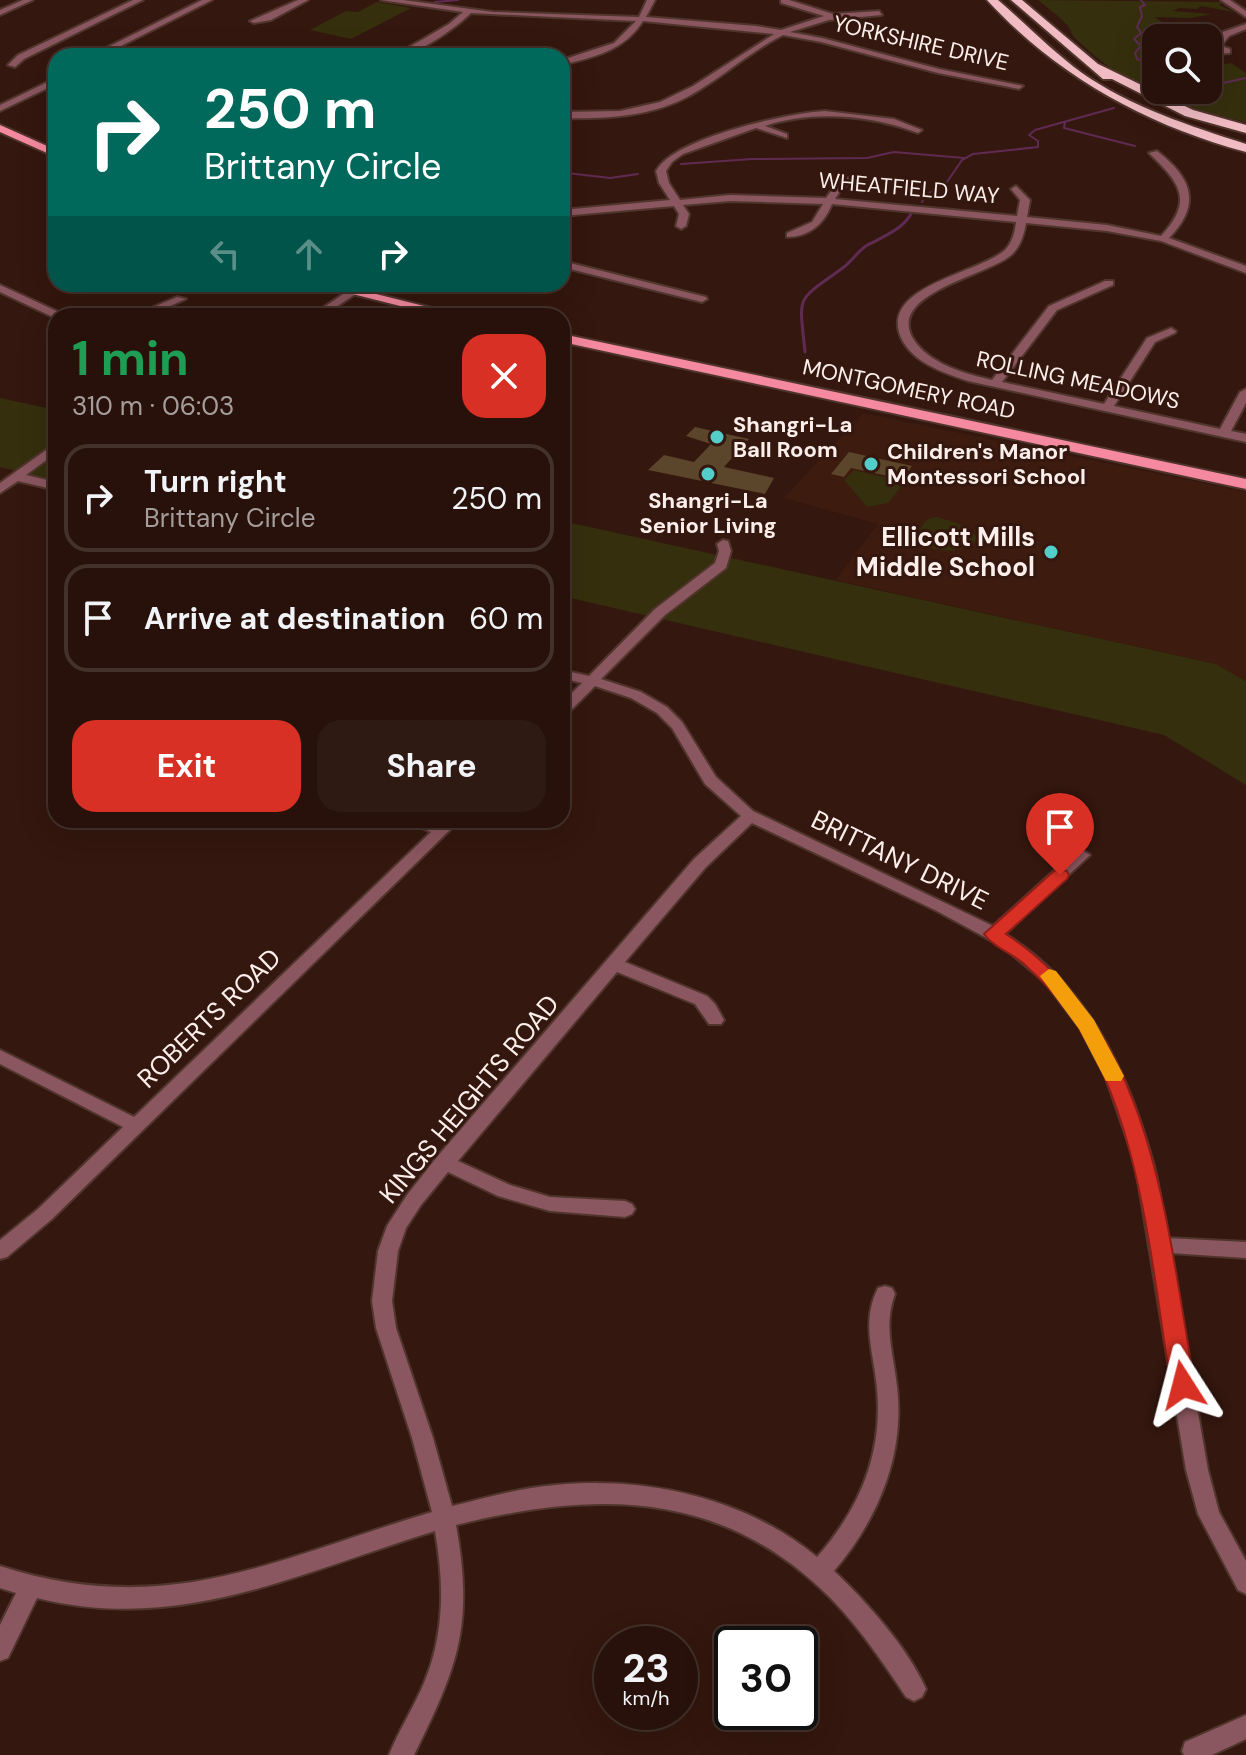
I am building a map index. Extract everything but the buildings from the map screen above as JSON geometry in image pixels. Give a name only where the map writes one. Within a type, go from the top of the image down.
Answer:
[{"type":"highway","points":[[992,0],[1081,77],[1118,99],[1246,150]]},
{"type":"highway","points":[[1016,0],[1102,74],[1137,95],[1246,138]]},
{"type":"highway","points":[[1057,36],[1106,74],[1134,88],[1189,113],[1246,129]]},
{"type":"main road","points":[[0,128],[48,150]]},
{"type":"main road","points":[[373,292],[429,308]]},
{"type":"main road","name":"MONTGOMERY ROAD","points":[[570,340],[1246,484]]},
{"type":"street","points":[[0,13],[29,0]]},
{"type":"street","points":[[12,65],[21,57],[139,0]]},
{"type":"street","points":[[110,48],[208,0]]},
{"type":"street","points":[[254,21],[268,18],[304,0]]},
{"type":"street","name":"YORKSHIRE DRIVE","points":[[385,0],[468,12],[702,22],[781,32],[938,71],[1019,86]]},
{"type":"street","points":[[570,60],[621,42],[634,33],[651,0]]},
{"type":"street","points":[[1225,0],[1232,0]]},
{"type":"street","points":[[1225,0],[1246,15]]},
{"type":"street","points":[[784,1],[814,8],[831,16]]},
{"type":"street","points":[[412,48],[452,26],[468,12]]},
{"type":"street","points":[[570,115],[615,114],[676,99],[781,32],[801,23],[831,16],[879,13]]},
{"type":"street","points":[[1222,39],[1226,34],[1246,26]]},
{"type":"street","points":[[0,108],[48,85]]},
{"type":"street","points":[[681,226],[684,214],[661,176],[663,165],[755,125],[785,116],[823,112],[898,122],[918,130]]},
{"type":"street","points":[[755,125],[784,136]]},
{"type":"street","points":[[1154,153],[1181,180],[1186,198],[1183,215],[1163,239]]},
{"type":"street","points":[[790,235],[818,223],[837,187],[848,181]]},
{"type":"street","points":[[1016,189],[1025,200],[1021,218]]},
{"type":"street","name":"WHEATFIELD WAY","points":[[570,212],[751,197],[830,201],[1107,228],[1163,239],[1246,270]]},
{"type":"street","name":"ROLLING MEADOWS","points":[[1021,218],[1018,239],[1002,257],[922,294],[906,308],[903,317],[906,336],[921,354],[958,374],[995,384],[1246,438]]},
{"type":"street","points":[[570,266],[702,299]]},
{"type":"street","points":[[995,384],[1053,308],[1109,283]]},
{"type":"street","points":[[0,288],[48,311]]},
{"type":"street","points":[[328,308],[353,292]]},
{"type":"street","points":[[158,308],[181,299]]},
{"type":"street","points":[[1107,408],[1151,340],[1171,331]]},
{"type":"street","points":[[1224,433],[1246,392]]},
{"type":"street","points":[[0,489],[48,453]]},
{"type":"street","points":[[17,477],[48,484]]},
{"type":"street","points":[[570,703],[660,612],[721,565],[725,551],[723,544]]},
{"type":"street","name":"BRITTANY DRIVE","points":[[570,676],[640,697],[672,719],[713,785],[751,816],[994,934],[1050,976],[1087,1025],[1121,1090],[1144,1162],[1197,1470],[1209,1514],[1246,1583]]},
{"type":"street","name":"KINGS HEIGHTS ROAD","points":[[401,1755],[445,1660],[452,1629],[453,1562],[444,1518],[386,1328],[382,1301],[385,1263],[397,1226],[444,1162],[616,965],[700,863],[751,816]]},
{"type":"street","name":"ROBERTS ROAD","points":[[0,1251],[45,1214],[444,828]]},
{"type":"street","points":[[994,934],[1082,855]]},
{"type":"street","points":[[616,965],[701,1000],[715,1020]]},
{"type":"street","points":[[0,1056],[134,1125]]},
{"type":"street","points":[[444,1162],[527,1198],[550,1204],[625,1209]]},
{"type":"street","points":[[1159,1245],[1246,1250]]},
{"type":"street","points":[[820,1570],[847,1542],[879,1478],[891,1411],[876,1324],[885,1294]]},
{"type":"street","points":[[0,1577],[30,1588],[124,1599],[203,1593],[241,1584],[444,1518],[524,1498],[565,1492],[641,1493],[688,1502],[722,1514],[785,1545],[820,1570],[865,1617],[914,1689]]},
{"type":"street","points":[[0,1650],[30,1588]]},
{"type":"street","points":[[1194,1751],[1246,1727]]},
{"type":"shaded area","points":[[1038,0],[1222,2],[1219,5],[1234,12],[1201,6],[1197,9],[1180,8],[1172,11],[1212,14],[1190,18],[1155,17],[1165,24],[1142,24],[1142,87],[1095,56],[1076,39],[1063,21]]},
{"type":"shaded area","points":[[377,2],[411,8],[351,39],[310,30],[346,11],[358,12]]},
{"type":"shaded area","points":[[1231,63],[1246,73],[1246,122],[1182,104],[1222,104],[1222,65]]},
{"type":"shaded area","points":[[0,398],[48,408],[48,478],[0,467]]},
{"type":"shaded area","name":"Ellicott Mills Middle School","points":[[863,413],[1246,492],[1246,681],[1216,664],[835,580],[878,524],[784,498]]},
{"type":"shaded area","points":[[854,470],[905,482],[888,503],[867,507],[844,480]]},
{"type":"shaded area","points":[[936,517],[964,527],[977,538],[967,547],[952,551],[938,550],[916,541],[925,522]]},
{"type":"shaded area","points":[[570,523],[1216,664],[1246,681],[1246,785],[1164,735],[570,598]]},
{"type":"waterway","points":[[435,2],[458,0]]},
{"type":"waterway","points":[[1141,0],[1145,5],[1140,7],[1142,16],[1137,27],[1141,33],[1134,39],[1141,46],[1135,53],[1137,59],[1142,61]]},
{"type":"waterway","points":[[1222,83],[1246,78]]},
{"type":"waterway","points":[[922,202],[926,195],[947,182],[962,160],[973,154],[1038,147],[1038,141],[1029,135],[1035,130],[1114,108]]},
{"type":"waterway","points":[[1065,122],[1064,128],[1135,146]]},
{"type":"waterway","points":[[681,164],[752,159],[867,158],[894,152],[964,158]]},
{"type":"waterway","points":[[570,173],[610,178],[638,174]]},
{"type":"waterway","points":[[805,352],[804,300],[863,248],[897,229],[911,214]]},
{"type":"slow traffic","points":[[1049,976],[1087,1025],[1113,1076]]},
{"type":"place","name":"Shangri-La Ball Room","points":[[717,437]]},
{"type":"place","name":"Children's Manor Montessori School","points":[[871,464]]},
{"type":"place","name":"Shangri-La Senior Living","points":[[708,474]]},
{"type":"place","name":"Ellicott Mills Middle School","points":[[1051,552]]},
{"type":"route","points":[[1060,875],[994,934],[1050,976],[1068,998],[1087,1025],[1121,1090],[1144,1162],[1183,1385]]}]
